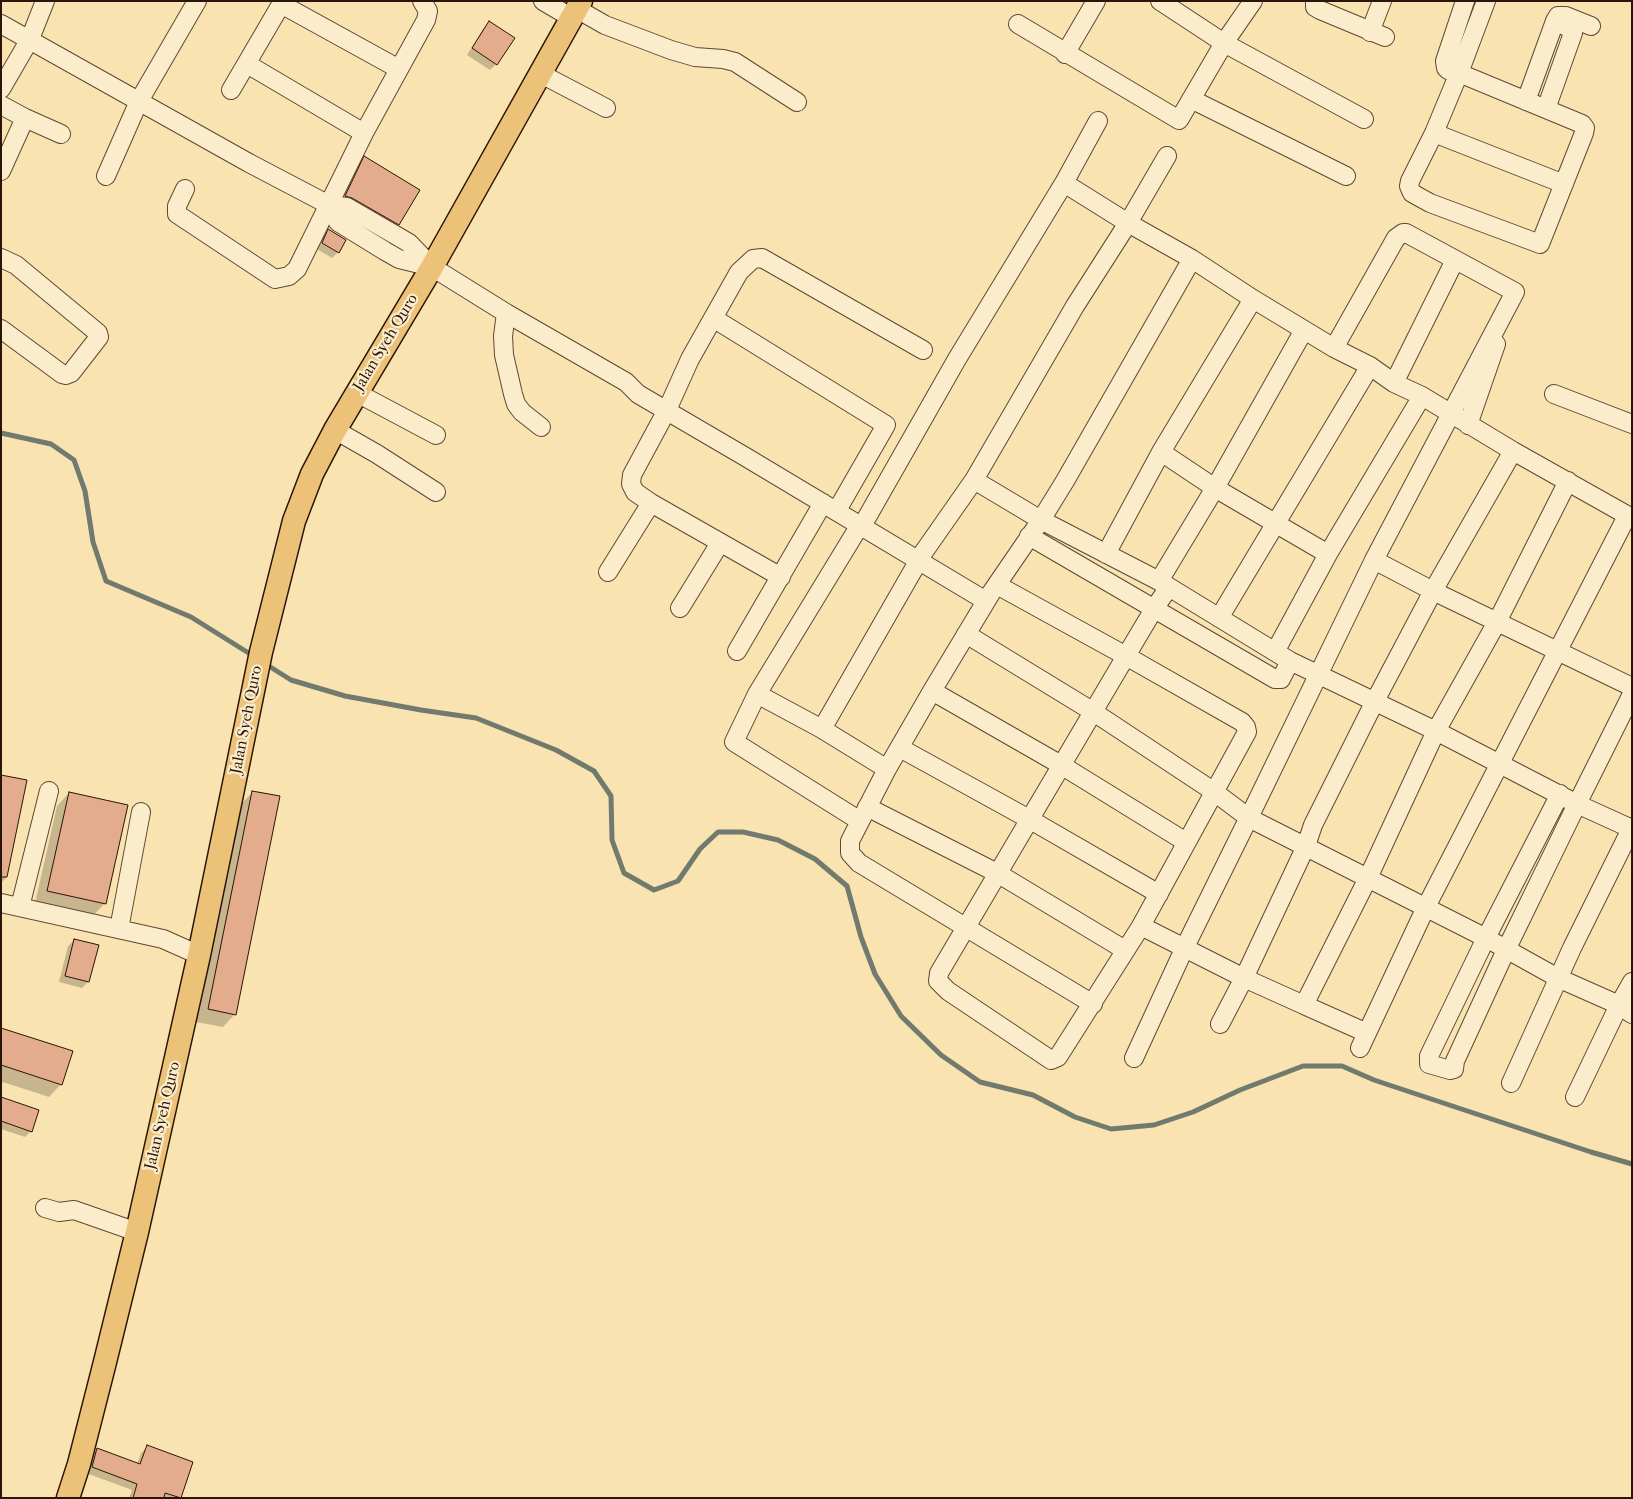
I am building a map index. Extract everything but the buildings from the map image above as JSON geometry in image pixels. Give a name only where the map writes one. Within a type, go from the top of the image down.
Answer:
[{"type":"main road","name":"Jalan Syeh Quro","points":[[68,1498],[101,1381],[136,1232],[199,955],[261,652],[294,521],[312,474],[335,430],[432,267],[577,9]]},
{"type":"street","points":[[1,89],[30,39],[45,1]]},
{"type":"street","points":[[106,176],[139,100],[197,1]]},
{"type":"street","points":[[185,189],[177,214],[275,279],[289,276],[297,269],[364,134],[426,20],[428,11],[422,1]]},
{"type":"street","points":[[543,1],[577,9],[605,25],[671,50],[696,57],[735,62],[797,102]]},
{"type":"street","points":[[1065,54],[1096,1]]},
{"type":"street","points":[[1160,1],[1224,43],[1364,119]]},
{"type":"street","points":[[1018,24],[1065,54],[1179,120],[1224,43],[1253,1]]},
{"type":"street","points":[[1315,1],[1315,7],[1320,10],[1378,34],[1382,1]]},
{"type":"street","points":[[1465,1],[1445,64],[1448,70],[1459,74],[1526,100],[1582,124],[1585,128],[1540,244],[1430,202],[1412,192],[1409,186],[1459,74],[1486,1]]},
{"type":"street","points":[[232,90],[282,3],[399,69]]},
{"type":"street","points":[[1526,100],[1554,21],[1558,16],[1566,16],[1591,26]]},
{"type":"street","points":[[1546,109],[1574,32],[1554,21]]},
{"type":"street","points":[[1,24],[249,163],[329,204],[347,207],[409,243],[432,267],[506,313],[626,382],[638,394],[669,405],[834,507],[921,557],[991,593],[1126,656],[1242,722],[1246,727],[1246,737],[1213,791],[1141,926],[1058,1057],[1053,1060],[1048,1059],[948,991],[938,981],[939,973],[1092,711],[1126,656],[1154,609],[1164,584],[1215,488],[1304,330]]},
{"type":"street","points":[[247,64],[364,134]]},
{"type":"street","points":[[541,74],[606,108]]},
{"type":"street","points":[[1191,99],[1346,176]]},
{"type":"street","points":[[1,105],[61,134]]},
{"type":"street","points":[[1,171],[25,118]]},
{"type":"street","points":[[1098,121],[1064,183],[957,359],[863,522],[757,694],[734,742],[863,814],[998,873],[1125,950]]},
{"type":"street","points":[[1434,133],[1564,184]]},
{"type":"street","points":[[822,729],[921,557],[974,480],[1075,306],[1128,223],[1167,156]]},
{"type":"street","points":[[1064,183],[1128,223],[1192,259],[1334,348],[1370,366],[1394,383],[1422,396],[1468,425],[1630,517],[1499,763],[1426,907],[1364,1040],[1304,1005],[1244,978],[1141,926]]},
{"type":"street","points":[[1334,348],[1398,235],[1406,232],[1514,292]]},
{"type":"street","points":[[1,258],[16,265],[98,333],[99,337],[71,373],[66,375],[1,329]]},
{"type":"street","points":[[781,577],[651,503],[634,492],[631,484],[632,475],[669,405],[690,359],[739,272],[753,259],[762,258],[923,350]]},
{"type":"street","points":[[1093,1004],[859,863],[850,853],[850,841],[887,769],[932,691],[991,593],[1041,520],[1192,259]]},
{"type":"street","points":[[1394,383],[1455,260]]},
{"type":"street","points":[[1134,1058],[1185,947],[1374,560],[1514,292]]},
{"type":"street","points":[[1468,425],[1514,292]]},
{"type":"street","points":[[1106,554],[1161,452],[1253,299]]},
{"type":"street","points":[[506,313],[503,336],[504,355],[512,394],[522,412],[541,427]]},
{"type":"street","points":[[713,318],[886,425],[834,507],[781,577],[737,651]]},
{"type":"street","points":[[1219,618],[1370,366]]},
{"type":"street","points":[[356,393],[436,435]]},
{"type":"street","points":[[1554,394],[1632,424]]},
{"type":"street","points":[[1275,652],[1328,554],[1422,396]]},
{"type":"street","points":[[335,430],[377,454],[436,492]]},
{"type":"street","points":[[1220,1024],[1244,978],[1314,825],[1375,701],[1433,591],[1513,451]]},
{"type":"street","points":[[1161,452],[1215,488],[1328,554]]},
{"type":"street","points":[[974,480],[1041,520],[1164,584],[1290,661],[1436,731],[1577,804],[1631,828],[1558,978],[1511,1083]]},
{"type":"street","points":[[1304,1005],[1368,878],[1436,731],[1496,622],[1568,481]]},
{"type":"street","points":[[608,572],[651,503]]},
{"type":"street","points":[[1029,536],[1275,679],[1281,679],[1290,661]]},
{"type":"street","points":[[680,608],[720,543]]},
{"type":"street","points":[[1374,560],[1433,591],[1632,687]]},
{"type":"street","points":[[966,634],[1092,711],[1213,791],[1249,818],[1486,938],[1558,978],[1625,1009]]},
{"type":"street","points":[[932,691],[1061,764],[1186,842]]},
{"type":"street","points":[[757,694],[822,729],[887,769]]},
{"type":"street","points":[[1560,794],[1486,938],[1429,1056],[1429,1064],[1450,1070],[1454,1069],[1455,1061],[1506,950],[1632,694]]},
{"type":"street","points":[[900,748],[1159,894]]},
{"type":"street","points":[[20,907],[49,790]]},
{"type":"street","points":[[120,930],[141,812]]},
{"type":"street","points":[[1,903],[163,939],[199,955]]},
{"type":"street","points":[[1574,1097],[1625,1009],[1632,982]]},
{"type":"street","points":[[45,1208],[59,1212],[74,1210],[136,1232]]},
{"type":"waterway","points":[[1,433],[51,444],[74,460],[85,491],[93,542],[106,581],[191,617],[255,657]]},
{"type":"waterway","points":[[264,663],[291,680],[345,696],[476,718],[556,750],[594,771],[611,796],[612,840],[624,873],[654,890],[678,881],[700,849],[718,832],[743,832],[778,840],[815,859],[847,886],[861,937],[875,974],[901,1016],[941,1055],[980,1082],[1033,1095],[1075,1117],[1111,1129],[1154,1125],[1193,1112],[1240,1090],[1303,1066],[1342,1066],[1374,1080],[1632,1164]]}]
